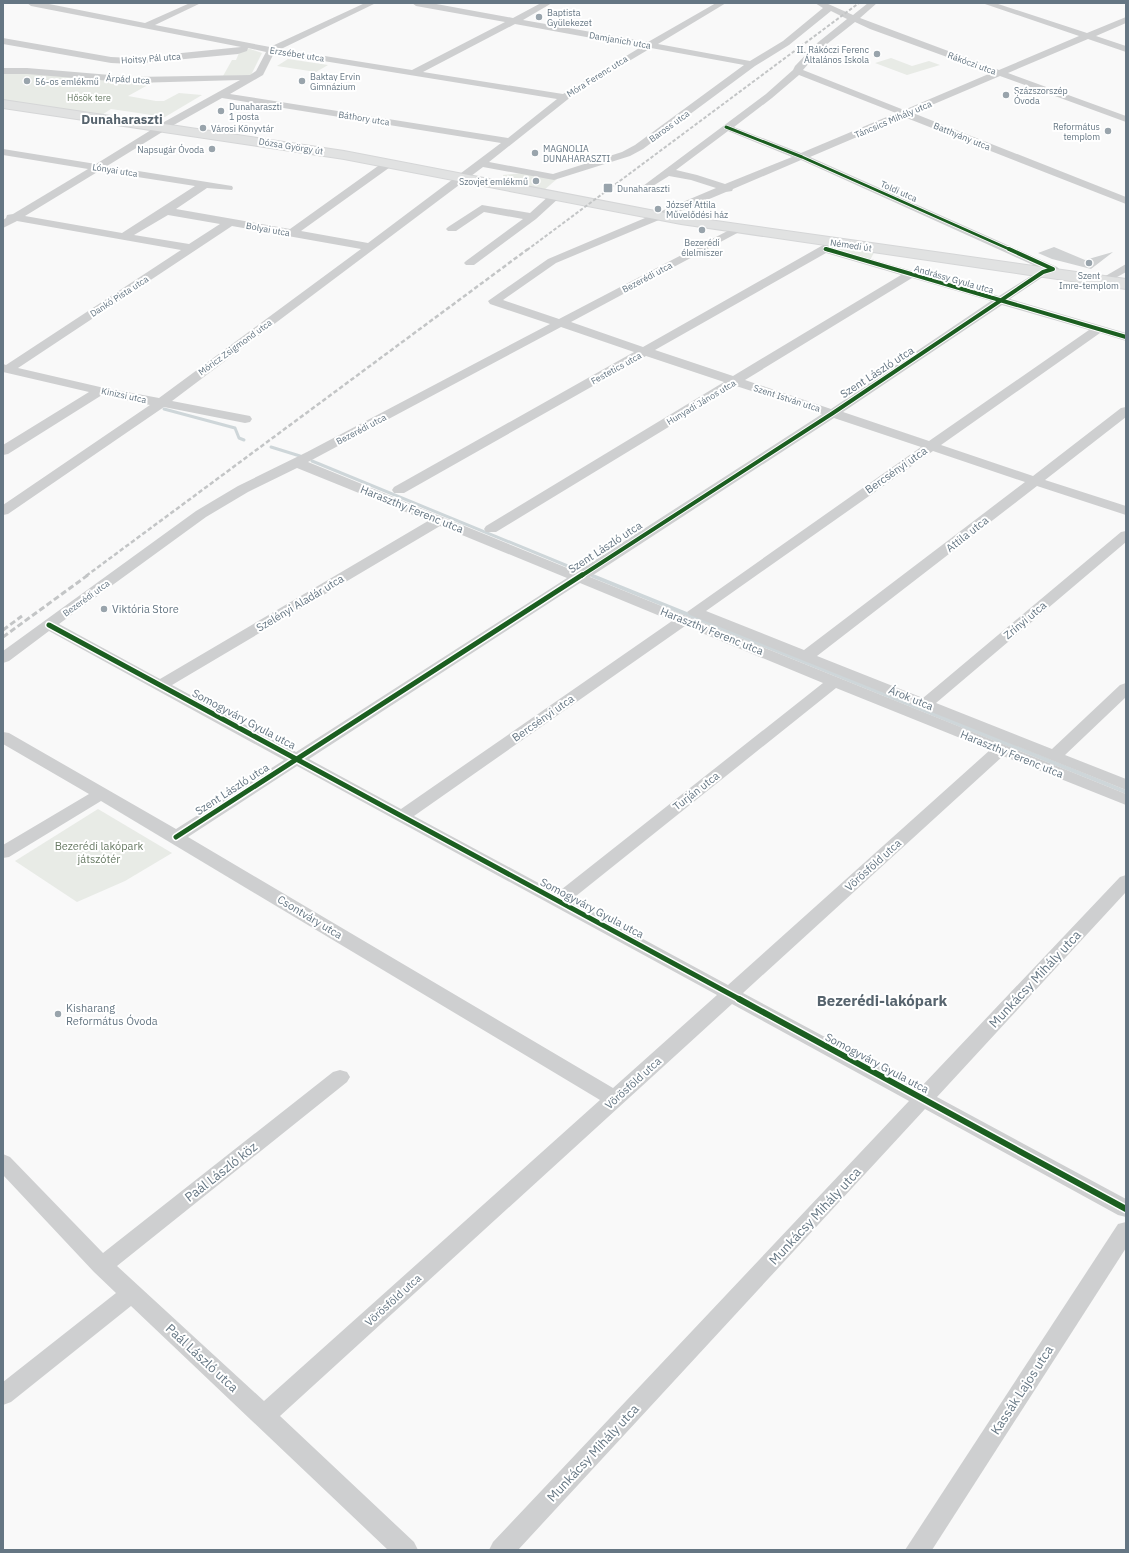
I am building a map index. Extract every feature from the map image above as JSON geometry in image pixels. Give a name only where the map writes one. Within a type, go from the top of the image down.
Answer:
[{"type":"main road","name":"Dózsa György út","points":[[3,104],[299,147],[578,200]]},
{"type":"main road","name":"Némedi út","points":[[578,200],[660,217],[737,229],[828,246],[1043,272],[1126,284]]},
{"type":"street","name":"Erzsébet utca","points":[[31,3],[271,50],[564,97]]},
{"type":"street","points":[[145,26],[197,3]]},
{"type":"street","points":[[3,225],[162,127],[260,73],[271,50],[372,3]]},
{"type":"street","name":"Damjanich utca","points":[[416,3],[752,64]]},
{"type":"street","points":[[413,72],[548,3]]},
{"type":"street","name":"Móra Ferenc utca","points":[[463,178],[564,97],[588,80],[722,3]]},
{"type":"street","points":[[648,186],[769,96],[798,71],[798,68],[820,46],[873,3]]},
{"type":"street","points":[[986,3],[1126,49]]},
{"type":"street","name":"Rákóczi utca","points":[[823,4],[854,19],[1126,119]]},
{"type":"street","name":"Baross utca","points":[[482,164],[554,177],[626,154],[639,147],[752,64],[786,42],[820,14],[823,4]]},
{"type":"street","name":"Táncsics Mihály utca","points":[[494,301],[552,261],[1002,74],[1126,20]]},
{"type":"street","name":"Hoitsy Pál utca","points":[[3,42],[111,60],[132,61],[238,51],[251,46]]},
{"type":"street","name":"Árpád utca","points":[[3,71],[27,71],[134,80],[253,77]]},
{"type":"street","name":"Batthyány utca","points":[[798,71],[1126,201]]},
{"type":"street","name":"Báthory utca","points":[[219,95],[510,141]]},
{"type":"street","name":"Toldi utca","points":[[726,127],[802,157],[1053,268],[1043,272]]},
{"type":"street","name":"Lónyai utca","points":[[3,152],[228,188]]},
{"type":"street","points":[[292,233],[389,163]]},
{"type":"street","points":[[667,172],[693,177],[728,189]]},
{"type":"street","name":"Móricz Zsigmond utca","points":[[3,511],[161,403],[463,178]]},
{"type":"street","points":[[124,236],[166,211],[204,185]]},
{"type":"street","points":[[470,263],[532,217],[555,196]]},
{"type":"street","points":[[452,229],[482,208],[532,217]]},
{"type":"street","name":"Bolyai utca","points":[[166,211],[371,247]]},
{"type":"street","points":[[3,215],[191,248]]},
{"type":"street","name":"Dankó Pista utca","points":[[6,369],[230,222]]},
{"type":"street","name":"Bezerédi utca","points":[[3,658],[201,514],[243,489],[298,463],[737,229]]},
{"type":"street","name":"Andrássy Gyula utca","points":[[828,246],[910,274],[1126,337]]},
{"type":"street","name":"Festetics utca","points":[[399,490],[646,351],[828,246]]},
{"type":"street","points":[[1103,280],[1126,268]]},
{"type":"street","name":"Szent László utca","points":[[176,837],[833,413],[1002,301],[1043,272]]},
{"type":"street","name":"Hunyadi János utca","points":[[491,529],[910,274]]},
{"type":"street","name":"Szent István utca","points":[[494,301],[931,445],[1126,512]]},
{"type":"street","name":"Bercsényi utca","points":[[402,816],[1098,329]]},
{"type":"street","name":"Kinizsi utca","points":[[6,369],[100,391],[245,419]]},
{"type":"street","points":[[3,452],[100,391]]},
{"type":"street","name":"Attila utca","points":[[807,656],[1126,411]]},
{"type":"street","name":"Haraszthy Ferenc utca","points":[[298,463],[578,577],[689,616],[835,681],[1126,800]]},
{"type":"street","name":"Szelényi Aladár utca","points":[[161,685],[439,521]]},
{"type":"street","name":"Zrínyi utca","points":[[925,704],[1126,536]]},
{"type":"street","name":"Árok utca","points":[[689,616],[807,656],[1126,785]]},
{"type":"street","name":"Somogyváry Gyula utca","points":[[49,625],[1126,1209]]},
{"type":"street","name":"Turján utca","points":[[558,900],[835,681]]},
{"type":"street","points":[[1054,756],[1126,688]]},
{"type":"street","name":"Csontváry utca","points":[[3,737],[176,837],[615,1099]]},
{"type":"street","name":"Vörösföld utca","points":[[264,1416],[1001,749]]},
{"type":"street","points":[[3,853],[101,794]]},
{"type":"street","name":"Munkácsy Mihály utca","points":[[502,1550],[1126,881]]},
{"type":"street","name":"Paál László köz","points":[[102,1266],[340,1077]]},
{"type":"street","name":"Paál László utca","points":[[3,1162],[102,1266],[264,1416],[405,1550]]},
{"type":"street","name":"Kassák Lajos utca","points":[[918,1550],[1126,1230]]},
{"type":"street","points":[[3,1395],[132,1293]]},
{"type":"green space","points":[[247,48],[262,53],[251,75],[223,76],[232,60],[236,60],[239,53]]},
{"type":"green space","points":[[891,58],[912,66],[929,61],[940,65],[907,75],[875,63]]},
{"type":"green space","points":[[288,59],[328,65],[316,72],[277,66]]},
{"type":"green space","name":"Hősök tere","points":[[3,71],[157,80],[128,96],[156,101],[164,101],[179,93],[202,95],[165,117],[111,109],[97,118],[3,105]]},
{"type":"green space","points":[[523,173],[557,179],[544,190],[504,181],[503,175]]},
{"type":"green space","points":[[843,247],[875,251],[870,260],[838,250]]},
{"type":"green space","name":"Bezerédi lakópark játszótér","points":[[98,809],[172,853],[125,881],[77,902],[15,861]]},
{"type":"building","points":[[1054,247],[1085,260],[1113,252],[1091,269],[1052,259],[1038,253]]},
{"type":"waterway","points":[[164,409],[235,428],[239,438],[244,440]]},
{"type":"waterway","points":[[271,447],[300,456]]},
{"type":"waterway","points":[[312,461],[575,569]]},
{"type":"waterway","points":[[593,576],[1126,792]]},
{"type":"railway","points":[[527,250],[859,3]]},
{"type":"railway","points":[[86,576],[528,249]]},
{"type":"railway","points":[[3,637],[88,575]]},
{"type":"railway","points":[[3,630],[22,616]]},
{"type":"cycle path","points":[[176,837],[833,413],[1043,272],[1053,269],[802,157],[726,127]]},
{"type":"cycle path","points":[[825,249],[1126,337]]},
{"type":"cycle path","points":[[49,625],[1126,1209]]},
{"type":"place","name":"Baptista Gyülekezet","points":[[539,17]]},
{"type":"place","name":"II. Rákóczi Ferenc Általános Iskola","points":[[877,54]]},
{"type":"place","name":"56-os emlékmű","points":[[27,81]]},
{"type":"place","name":"Baktay Ervin Gimnázium","points":[[302,81]]},
{"type":"place","name":"Százszorszép Óvoda","points":[[1006,95]]},
{"type":"place","name":"Dunaharaszti 1 posta","points":[[221,111]]},
{"type":"place","name":"Városi Könyvtár","points":[[203,128]]},
{"type":"place","name":"Református templom","points":[[1108,131]]},
{"type":"place","name":"Napsugár Óvoda","points":[[212,149]]},
{"type":"place","name":"MAGNOLIA DUNAHARASZTI","points":[[535,153]]},
{"type":"place","name":"Szovjet emlékmű","points":[[536,181]]},
{"type":"place","name":"Dunaharaszti","points":[[608,188]]},
{"type":"place","name":"József Attila Művelődési ház","points":[[658,209]]},
{"type":"place","name":"Bezerédi élelmiszer","points":[[702,230]]},
{"type":"place","name":"Szent Imre-templom","points":[[1089,263]]},
{"type":"place","name":"Viktória Store","points":[[104,609]]},
{"type":"place","name":"Kisharang Református Óvoda","points":[[58,1014]]},
{"type":"district","name":"Dunaharaszti","points":[[122,119]]},
{"type":"district","name":"Bezerédi-lakópark","points":[[882,1000]]}]
